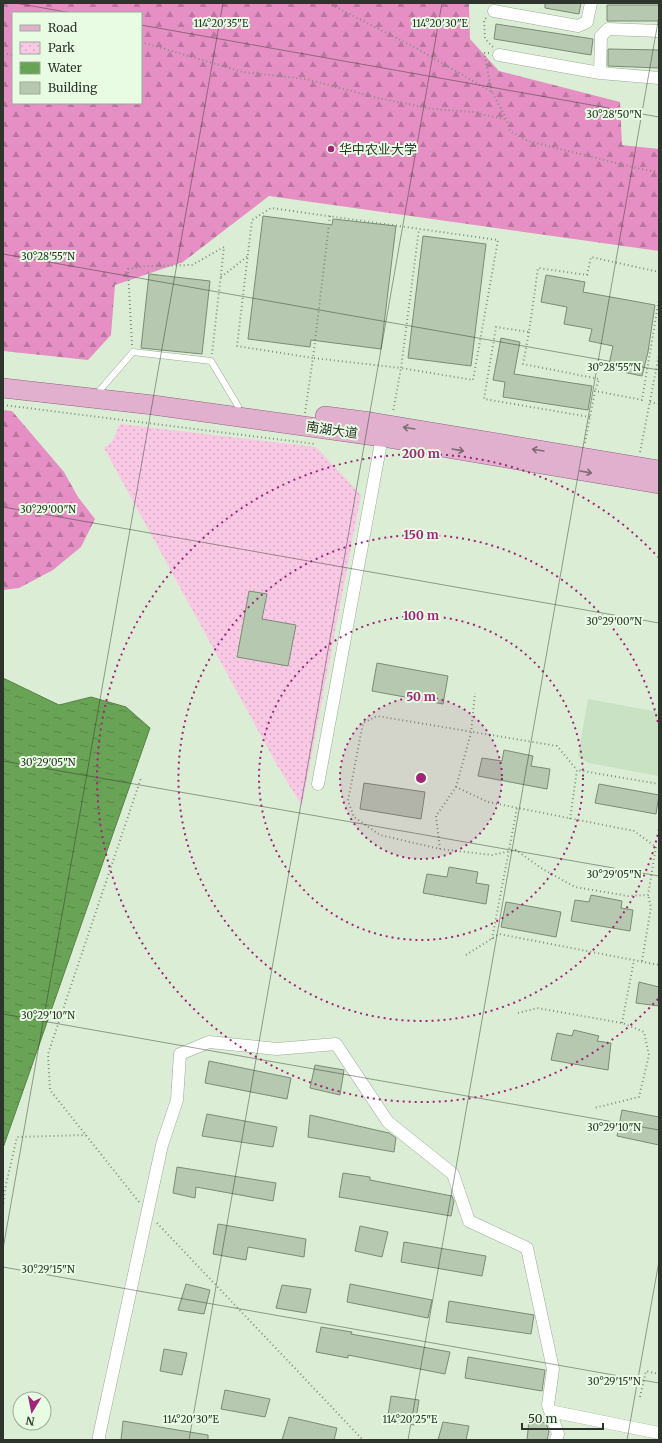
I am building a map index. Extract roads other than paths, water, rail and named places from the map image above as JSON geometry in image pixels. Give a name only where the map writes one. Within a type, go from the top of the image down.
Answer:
[{"type":"main road","name":"南湖大道","points":[[3,378],[305,414],[659,484]]},
{"type":"main road","name":"南湖大道","points":[[3,388],[386,431],[659,470]]},
{"type":"street","points":[[494,11],[578,26],[587,22],[593,5]]},
{"type":"street","points":[[600,73],[601,36],[608,29],[659,31]]},
{"type":"street","points":[[500,55],[600,73],[659,78]]},
{"type":"street","points":[[318,784],[386,431]]},
{"type":"street","points":[[99,1440],[162,1145],[177,1100],[180,1054],[209,1042],[277,1049],[336,1044],[388,1122],[453,1174],[469,1221],[527,1248],[553,1369],[548,1405],[558,1434],[556,1440]]},
{"type":"street","points":[[550,1411],[659,1434]]},
{"type":"lane","points":[[100,390],[132,352],[211,361],[238,406]]},
{"type":"water","points":[[3,678],[59,705],[91,697],[126,707],[150,728],[3,1148]]},
{"type":"place","name":"华中农业大学","points":[[331,149]]}]
